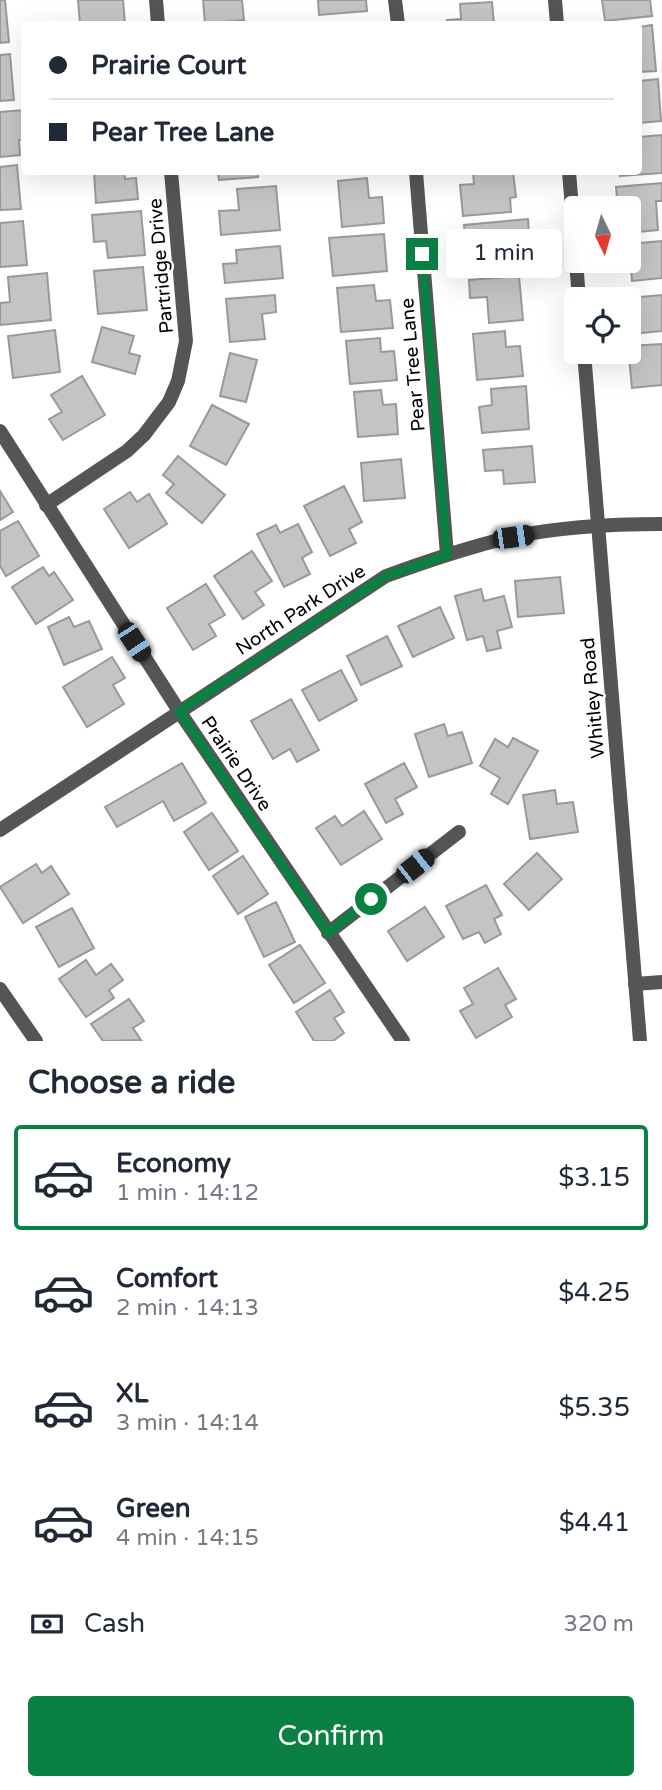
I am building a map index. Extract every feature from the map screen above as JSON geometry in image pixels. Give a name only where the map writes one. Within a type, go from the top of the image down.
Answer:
[{"type":"street","points":[[156,0],[159,21]]},
{"type":"street","points":[[395,0],[398,21]]},
{"type":"street","points":[[555,0],[557,21]]},
{"type":"street","name":"Partridge Drive","points":[[46,505],[127,451],[145,435],[169,402],[178,381],[186,341],[171,175]]},
{"type":"street","name":"Pear Tree Lane","points":[[416,175],[447,555]]},
{"type":"street","points":[[569,175],[571,196]]},
{"type":"street","name":"Whitley Road","points":[[585,364],[640,1041]]},
{"type":"street","name":"Prairie Drive","points":[[0,431],[179,711],[403,1041]]},
{"type":"street","name":"North Park Drive","points":[[0,830],[386,576],[447,555],[513,537],[558,530],[662,524]]},
{"type":"street","points":[[328,933],[459,832]]},
{"type":"street","points":[[635,984],[662,982]]},
{"type":"street","points":[[0,989],[36,1041]]},
{"type":"building","points":[[0,0],[5,0],[9,42],[0,43]]},
{"type":"building","points":[[78,0],[123,0],[125,21],[80,21]]},
{"type":"building","points":[[203,0],[242,0],[244,20],[205,21]]},
{"type":"building","points":[[318,0],[366,0],[367,11],[319,15]]},
{"type":"building","points":[[602,0],[650,0],[652,16],[605,21]]},
{"type":"building","points":[[492,2],[494,21],[447,21],[461,19],[460,4]]},
{"type":"building","points":[[652,25],[656,71],[642,72],[642,27]]},
{"type":"building","points":[[10,54],[14,100],[0,101],[0,55]]},
{"type":"building","points":[[658,79],[661,121],[642,123],[642,81]]},
{"type":"building","points":[[21,110],[20,155],[0,157],[0,112]]},
{"type":"building","points":[[662,135],[662,173],[642,174],[642,137]]},
{"type":"building","points":[[17,165],[21,209],[0,210],[0,167]]},
{"type":"building","points":[[94,175],[124,175],[125,179],[136,178],[138,199],[96,203]]},
{"type":"building","points":[[218,175],[258,175],[258,177],[219,180]]},
{"type":"building","points":[[473,175],[513,175],[516,197],[510,198],[511,212],[463,216],[460,185],[474,184]]},
{"type":"building","points":[[367,178],[369,198],[382,197],[384,223],[342,227],[338,181]]},
{"type":"building","points":[[662,183],[662,201],[656,201],[658,230],[641,232],[641,196],[617,196],[616,187]]},
{"type":"building","points":[[276,186],[280,230],[221,235],[219,211],[239,210],[237,189]]},
{"type":"building","points":[[141,211],[145,255],[108,258],[106,241],[94,242],[92,215]]},
{"type":"building","points":[[528,219],[530,250],[516,251],[517,265],[484,268],[482,252],[466,254],[464,225]]},
{"type":"building","points":[[23,221],[27,265],[0,267],[0,223]]},
{"type":"building","points":[[384,234],[387,271],[333,276],[329,238]]},
{"type":"building","points":[[662,241],[662,278],[632,281],[631,273],[641,273],[641,243]]},
{"type":"building","points":[[280,246],[283,278],[225,283],[223,264],[237,263],[236,250]]},
{"type":"building","points":[[143,267],[147,310],[98,314],[94,271]]},
{"type":"building","points":[[47,273],[51,320],[0,325],[0,303],[10,302],[8,277]]},
{"type":"building","points":[[519,276],[523,320],[489,323],[487,297],[470,298],[469,280]]},
{"type":"building","points":[[374,285],[376,301],[390,300],[393,328],[341,332],[337,288]]},
{"type":"building","points":[[275,295],[276,312],[262,314],[265,339],[230,342],[226,299]]},
{"type":"building","points":[[662,295],[662,331],[641,333],[641,297]]},
{"type":"building","points":[[102,327],[134,336],[129,353],[140,356],[135,374],[92,362]]},
{"type":"building","points":[[55,330],[60,372],[13,378],[8,336]]},
{"type":"building","points":[[505,331],[506,347],[520,346],[523,376],[477,380],[473,334]]},
{"type":"building","points":[[380,338],[381,352],[394,351],[397,380],[350,384],[346,341]]},
{"type":"building","points":[[662,344],[662,385],[632,388],[630,364],[641,364],[641,345]]},
{"type":"building","points":[[230,353],[257,360],[246,402],[220,396]]},
{"type":"building","points":[[82,376],[105,415],[63,440],[49,419],[62,412],[51,395]]},
{"type":"building","points":[[526,386],[529,429],[482,433],[479,407],[492,405],[491,389]]},
{"type":"building","points":[[381,390],[383,405],[396,404],[398,434],[358,437],[354,392]]},
{"type":"building","points":[[212,405],[249,424],[226,465],[190,446]]},
{"type":"building","points":[[532,446],[535,482],[504,484],[503,470],[485,471],[483,450]]},
{"type":"building","points":[[178,456],[225,495],[202,523],[166,493],[174,484],[163,475]]},
{"type":"building","points":[[401,459],[405,498],[364,501],[361,463]]},
{"type":"building","points":[[344,486],[362,522],[349,529],[356,543],[330,556],[304,506]]},
{"type":"building","points":[[0,491],[13,512],[0,520]]},
{"type":"building","points":[[130,492],[137,502],[149,494],[167,524],[129,548],[104,509]]},
{"type":"building","points":[[18,521],[39,556],[6,576],[0,566],[0,531]]},
{"type":"building","points":[[298,524],[312,552],[302,558],[310,574],[284,587],[257,534],[276,525],[280,533]]},
{"type":"building","points":[[252,551],[272,581],[255,592],[264,605],[243,619],[214,576]]},
{"type":"building","points":[[43,567],[49,576],[54,572],[73,600],[36,624],[12,587]]},
{"type":"building","points":[[560,577],[564,613],[518,617],[515,581]]},
{"type":"building","points":[[206,584],[225,615],[209,624],[216,636],[193,650],[167,608]]},
{"type":"building","points":[[481,589],[484,601],[504,596],[512,627],[497,631],[501,648],[487,651],[483,636],[467,640],[455,596]]},
{"type":"building","points":[[440,607],[454,638],[413,657],[398,626]]},
{"type":"building","points":[[69,617],[74,627],[89,621],[102,649],[64,665],[48,627]]},
{"type":"building","points":[[387,636],[402,666],[361,685],[347,656]]},
{"type":"building","points":[[112,657],[125,678],[113,685],[124,704],[87,727],[63,687]]},
{"type":"building","points":[[341,670],[357,700],[319,721],[302,690]]},
{"type":"building","points":[[291,699],[319,750],[297,762],[290,749],[273,759],[251,721]]},
{"type":"building","points":[[444,724],[448,736],[462,732],[472,763],[429,777],[415,734]]},
{"type":"building","points":[[513,738],[538,751],[508,804],[491,794],[500,778],[480,766],[495,739],[508,747]]},
{"type":"building","points":[[182,763],[206,803],[174,821],[163,801],[117,827],[105,807]]},
{"type":"building","points":[[404,763],[417,787],[395,799],[403,814],[386,823],[365,784]]},
{"type":"building","points":[[555,790],[557,804],[573,802],[578,832],[530,839],[523,795]]},
{"type":"building","points":[[364,811],[382,839],[341,865],[316,828],[335,816],[342,826]]},
{"type":"building","points":[[212,813],[238,851],[209,870],[184,832]]},
{"type":"building","points":[[537,853],[562,879],[529,910],[504,884]]},
{"type":"building","points":[[243,856],[268,894],[238,914],[213,876]]},
{"type":"building","points":[[36,864],[42,873],[51,866],[69,894],[23,923],[0,887]]},
{"type":"building","points":[[486,885],[502,915],[494,919],[501,934],[485,943],[479,932],[463,939],[446,906]]},
{"type":"building","points":[[276,902],[295,942],[264,957],[245,917]]},
{"type":"building","points":[[425,907],[444,937],[407,961],[388,931]]},
{"type":"building","points":[[72,908],[94,948],[59,967],[36,927]]},
{"type":"building","points":[[300,945],[325,983],[294,1003],[269,965]]},
{"type":"building","points":[[86,960],[96,975],[111,964],[123,980],[109,990],[114,998],[86,1017],[59,979]]},
{"type":"building","points":[[498,968],[516,999],[505,1005],[512,1017],[476,1038],[460,1011],[473,1004],[464,988]]},
{"type":"building","points":[[330,990],[344,1012],[334,1018],[344,1033],[333,1041],[314,1041],[296,1012]]},
{"type":"building","points":[[129,999],[144,1021],[133,1028],[141,1040],[103,1041],[91,1024]]},
{"type":"route","points":[[371,899],[328,933],[179,711],[386,576],[447,555],[422,254]]}]
